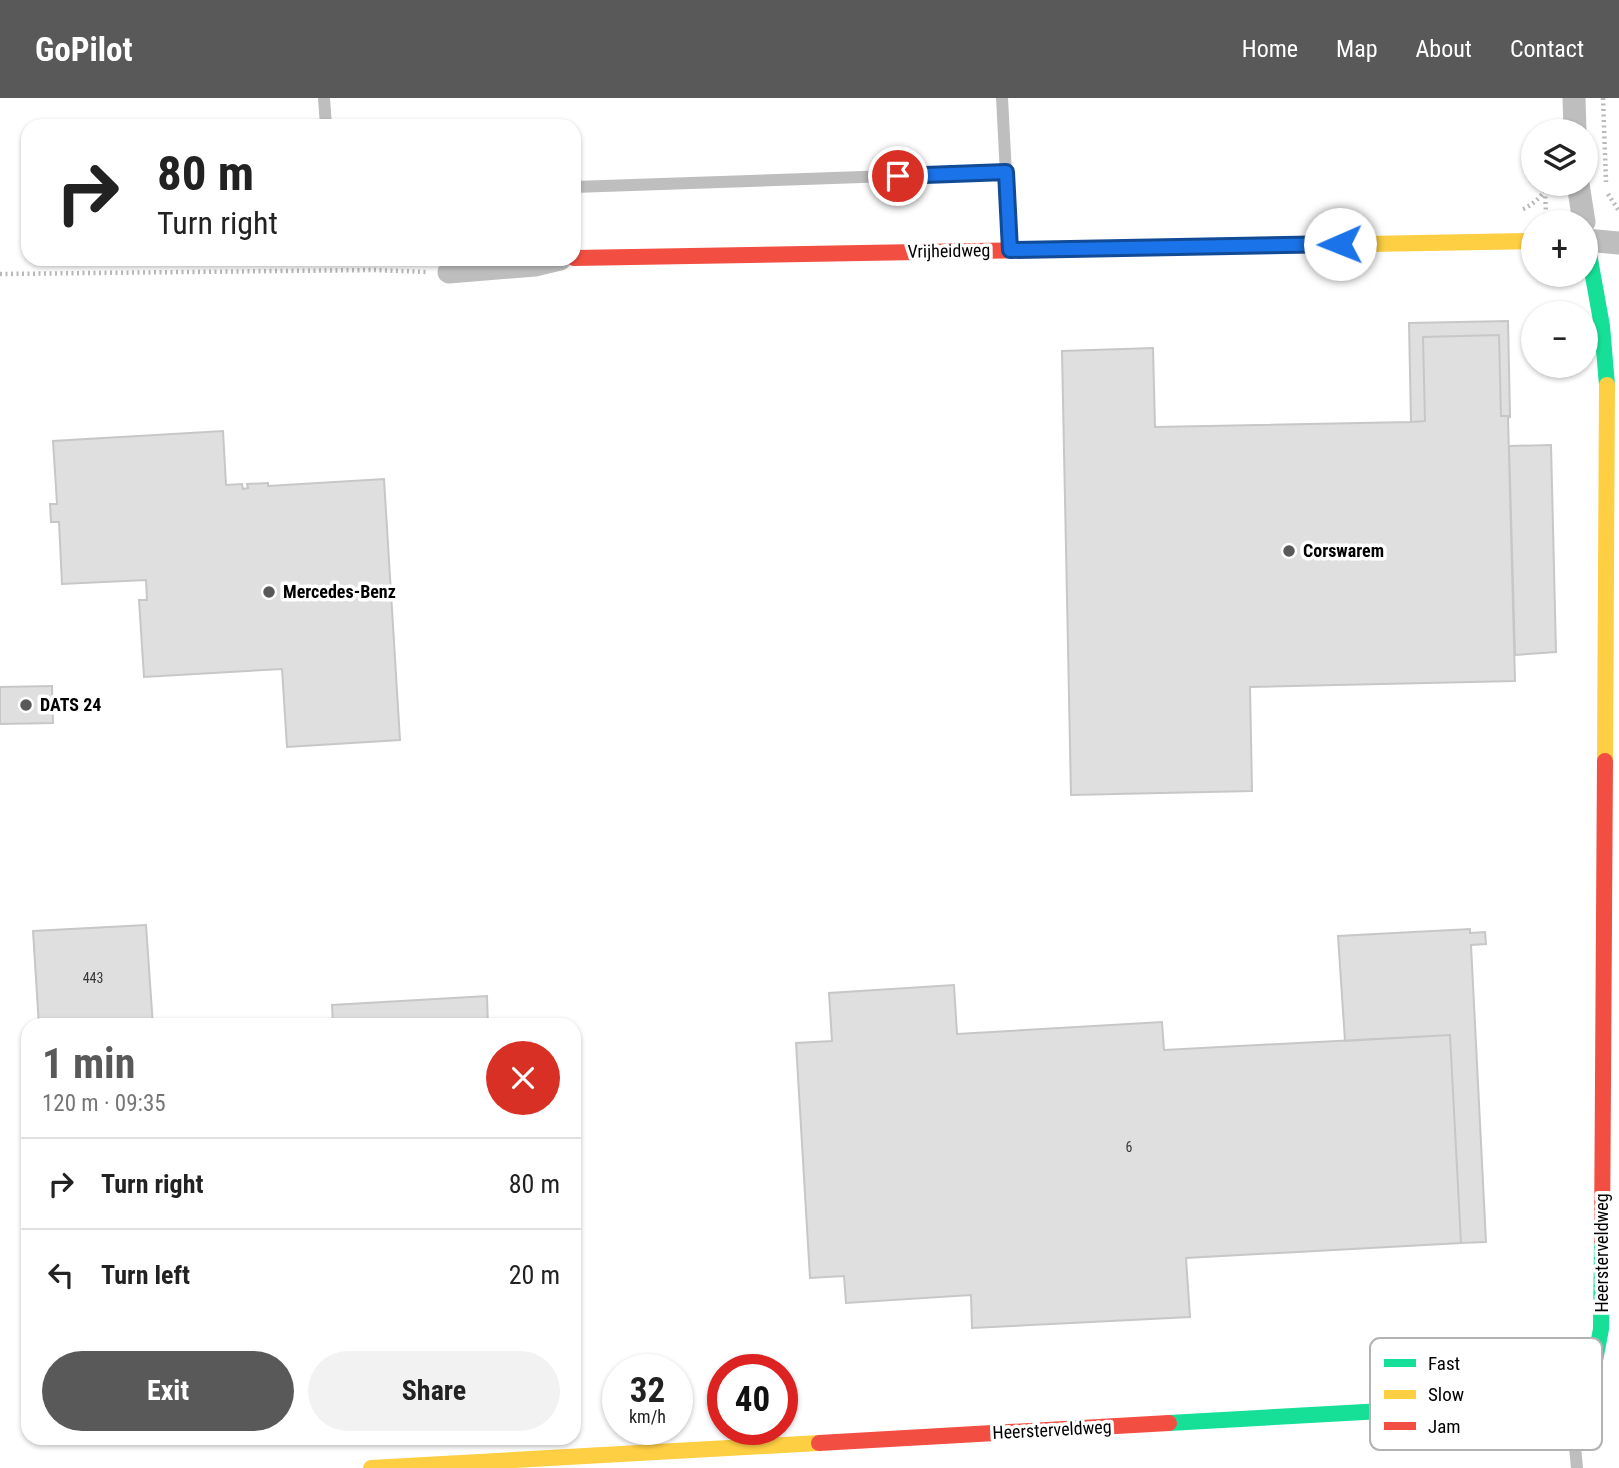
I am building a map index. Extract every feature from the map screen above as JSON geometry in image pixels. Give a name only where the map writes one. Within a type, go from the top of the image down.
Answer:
[{"type":"street","points":[[1574,98],[1575,119]]},
{"type":"street","points":[[1598,240],[1619,243]]},
{"type":"street","name":"Vrijheidweg","points":[[581,258],[1521,241]]},
{"type":"street","points":[[449,272],[523,266]]},
{"type":"street","name":"Heersterveldweg","points":[[1595,287],[1607,376],[1599,1338]]},
{"type":"street","name":"Heersterveldweg","points":[[371,1468],[1370,1412]]},
{"type":"lane","points":[[324,98],[326,119]]},
{"type":"lane","points":[[1002,98],[1010,250]]},
{"type":"lane","points":[[581,187],[1006,172]]},
{"type":"lane","points":[[1575,1450],[1577,1468]]},
{"type":"path","points":[[1603,98],[1608,197],[1619,211]]},
{"type":"path","points":[[0,274],[374,270],[449,272]]},
{"type":"building","points":[[1508,321],[1510,416],[1501,416],[1499,335],[1423,337],[1425,421],[1411,422],[1409,323]]},
{"type":"building","name":"Corswarem","points":[[1499,335],[1501,416],[1510,416],[1515,681],[1250,687],[1252,791],[1071,795],[1062,351],[1153,348],[1155,427],[1411,422],[1425,421],[1423,337]]},
{"type":"building","name":"Mercedes-Benz","points":[[223,431],[226,485],[242,484],[243,489],[248,488],[247,484],[268,483],[268,486],[384,479],[400,740],[287,747],[282,669],[144,677],[139,600],[147,600],[146,580],[62,584],[59,522],[51,522],[50,504],[57,504],[53,441]]},
{"type":"building","points":[[1551,445],[1556,652],[1515,655],[1509,446]]},
{"type":"building","name":"DATS 24","points":[[52,686],[53,723],[0,724],[0,687]]},
{"type":"building","points":[[146,925],[152,1018],[38,1018],[33,931]]},
{"type":"building","points":[[1470,929],[1470,933],[1485,932],[1486,944],[1471,945],[1486,1242],[1461,1243],[1450,1035],[1345,1041],[1338,936]]},
{"type":"building","points":[[954,985],[957,1034],[1162,1022],[1164,1050],[1450,1035],[1461,1243],[1186,1258],[1190,1317],[972,1328],[971,1295],[846,1303],[844,1276],[810,1278],[796,1043],[832,1041],[829,993]]},
{"type":"building","points":[[487,996],[488,1018],[333,1018],[332,1005]]},
{"type":"traffic: fast","points":[[1595,287],[1602,326],[1607,385]]},
{"type":"traffic: fast","points":[[1599,1338],[1602,1241]]},
{"type":"traffic: fast","points":[[1169,1423],[1370,1412]]},
{"type":"traffic: slow","points":[[1082,249],[1521,241]]},
{"type":"traffic: slow","points":[[1605,761],[1607,385]]},
{"type":"traffic: slow","points":[[371,1468],[819,1443]]},
{"type":"traffic: jam","points":[[581,258],[1082,249]]},
{"type":"traffic: jam","points":[[1602,1241],[1605,761]]},
{"type":"traffic: jam","points":[[819,1443],[1169,1423]]},
{"type":"place","name":"Corswarem","points":[[1289,551]]},
{"type":"place","name":"Mercedes-Benz","points":[[269,592]]},
{"type":"place","name":"DATS 24","points":[[26,705]]},
{"type":"route","points":[[898,176],[1006,172],[1010,250],[1340,244]]}]
